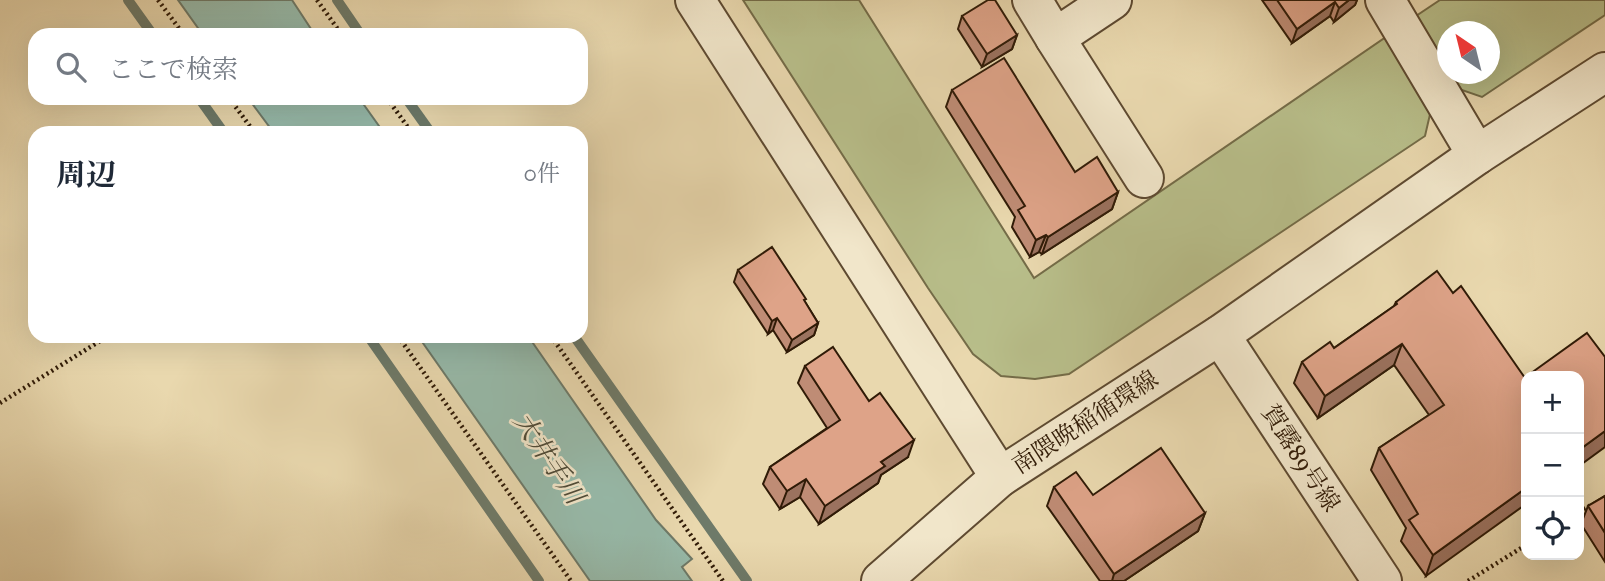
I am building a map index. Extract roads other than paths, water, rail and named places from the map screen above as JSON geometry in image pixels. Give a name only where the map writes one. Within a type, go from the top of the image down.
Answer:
[{"type":"street","name":"南隈晩稲循環線","points":[[695,0],[1000,477],[1220,335],[1476,155],[1605,72]]},
{"type":"street","points":[[1032,0],[1144,178]]},
{"type":"street","points":[[1055,38],[1112,0]]},
{"type":"street","points":[[1385,0],[1476,155]]},
{"type":"street","name":"賀露89号線","points":[[1220,335],[1382,581]]},
{"type":"street","points":[[881,581],[1000,477]]},
{"type":"water","points":[[178,0],[292,0],[310,28],[198,28]]},
{"type":"water","points":[[253,105],[364,105],[379,126],[269,126]]},
{"type":"water","name":"大井手川","points":[[423,343],[533,343],[656,520],[692,559],[682,567],[692,581],[590,581]]},
{"type":"waterway","points":[[128,0],[148,28]]},
{"type":"waterway","points":[[337,0],[356,28]]},
{"type":"waterway","points":[[204,105],[219,126]]},
{"type":"waterway","points":[[411,105],[426,126]]},
{"type":"waterway","points":[[373,343],[539,581]]},
{"type":"waterway","points":[[579,343],[747,581]]}]
